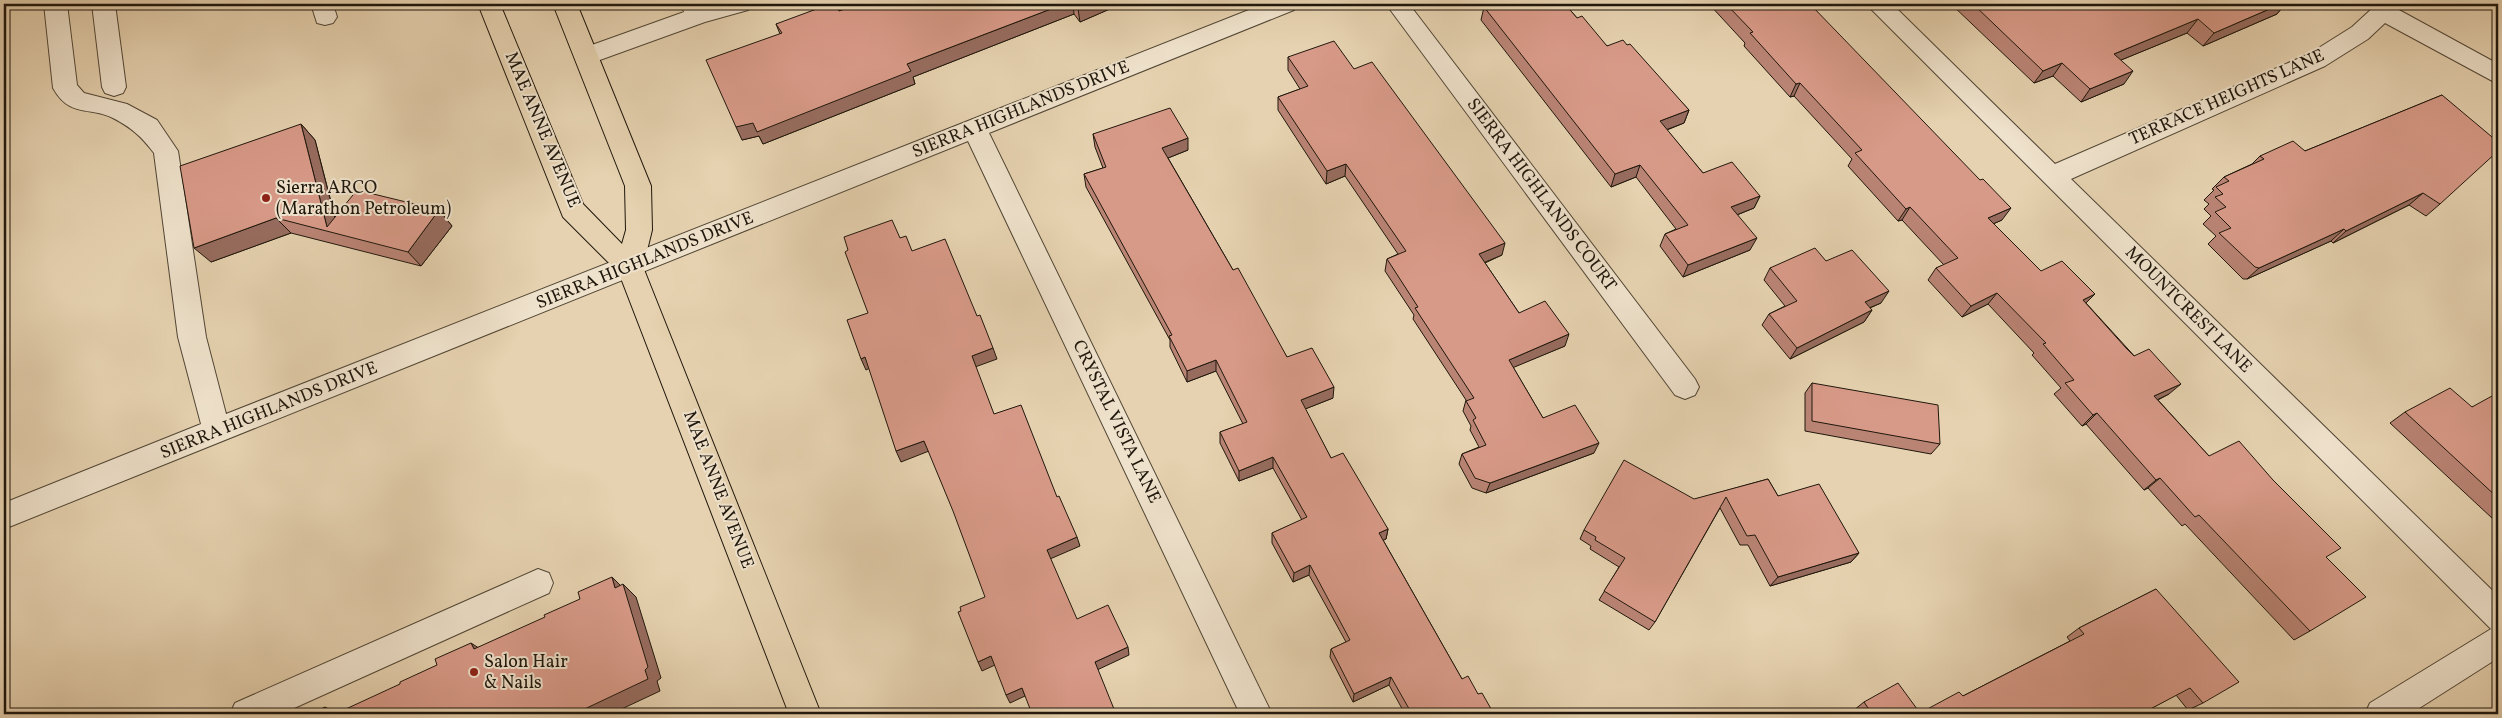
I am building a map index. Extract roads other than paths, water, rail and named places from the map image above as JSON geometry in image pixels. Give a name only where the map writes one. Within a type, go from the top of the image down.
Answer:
[{"type":"main road","name":"MAE ANNE AVENUE","points":[[489,4],[572,210],[600,240],[630,267],[805,714]]},
{"type":"main road","points":[[565,4],[638,186],[640,230],[630,267]]},
{"type":"street","points":[[55,4],[65,88],[76,100],[118,110],[148,127],[166,151],[192,337],[218,432]]},
{"type":"street","points":[[103,4],[114,87]]},
{"type":"street","points":[[586,56],[695,10],[740,4]]},
{"type":"street","name":"SIERRA HIGHLANDS DRIVE","points":[[4,516],[975,130],[1286,4]]},
{"type":"street","name":"SIERRA HIGHLANDS COURT","points":[[1397,4],[1685,387]]},
{"type":"street","name":"MOUNTCREST LANE","points":[[1878,4],[2498,617]]},
{"type":"street","points":[[2388,8],[2498,75]]},
{"type":"street","name":"TERRACE HEIGHTS LANE","points":[[2052,176],[2317,60],[2360,33],[2388,8]]},
{"type":"street","name":"CRYSTAL VISTA LANE","points":[[975,130],[1256,714]]},
{"type":"street","points":[[246,714],[538,583]]},
{"type":"street","points":[[2381,714],[2498,641]]},
{"type":"place","name":"Sierra ARCO (Marathon Petroleum)","points":[[266,198]]},
{"type":"place","name":"Salon Hair & Nails","points":[[474,672]]}]
